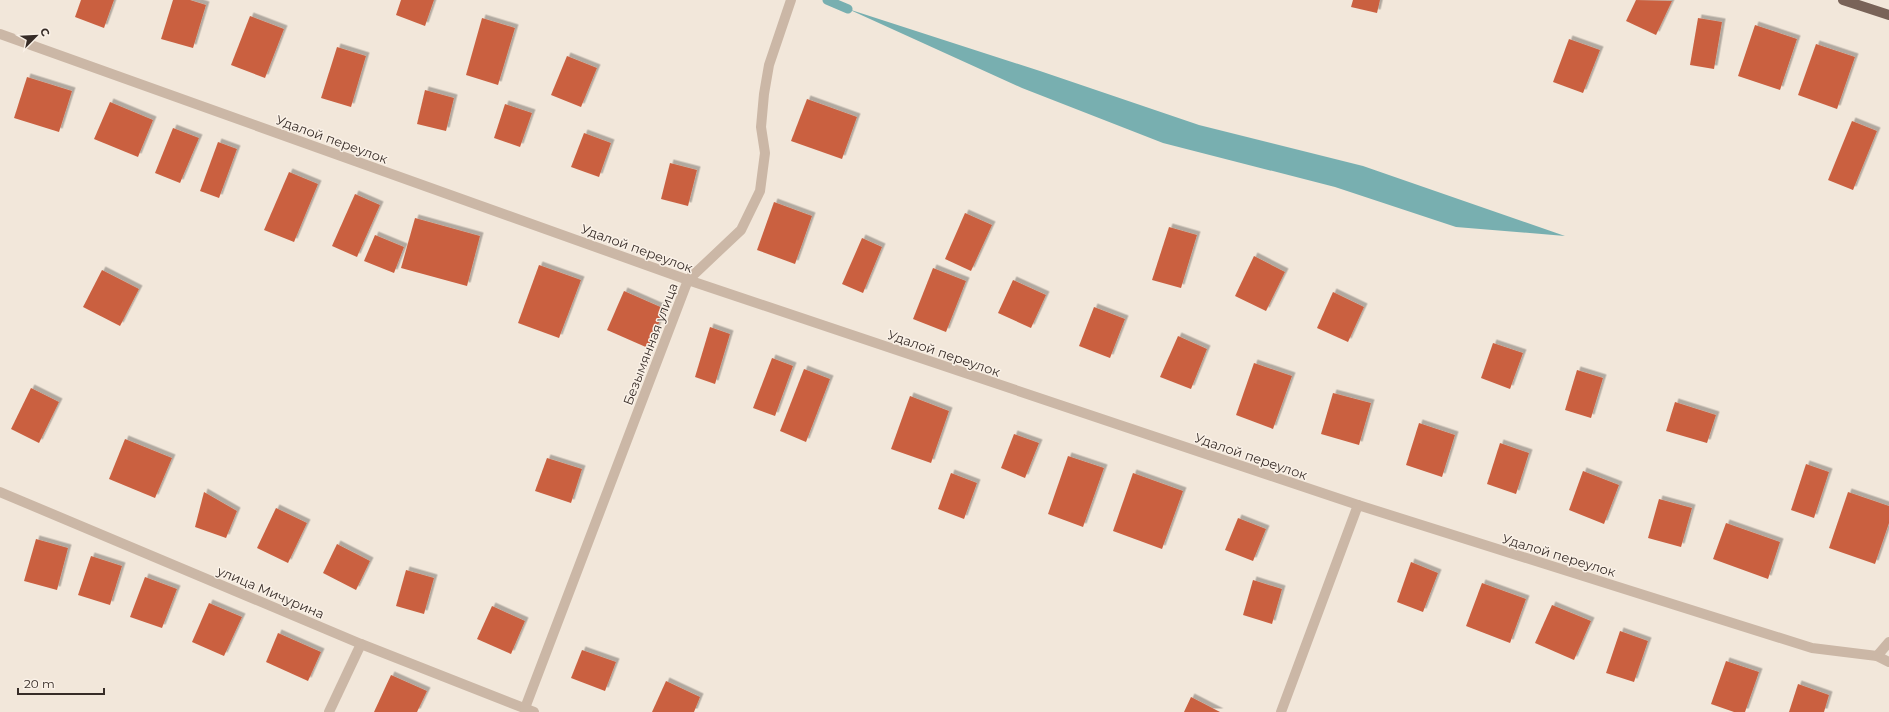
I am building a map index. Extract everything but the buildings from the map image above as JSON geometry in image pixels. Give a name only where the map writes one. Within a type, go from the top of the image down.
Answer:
[{"type":"main road","points":[[1843,0],[1889,15]]},
{"type":"street","name":"Безымянная улица","points":[[530,710],[688,280],[741,230],[760,190],[765,153],[761,127],[768,65],[791,0]]},
{"type":"street","name":"Удалой переулок","points":[[0,34],[688,280],[1358,505],[1812,648],[1877,656],[1889,662]]},
{"type":"street","name":"улица Мичурина","points":[[0,492],[361,644],[530,710]]},
{"type":"street","points":[[1281,712],[1358,505]]},
{"type":"street","points":[[1877,656],[1889,642]]},
{"type":"street","points":[[329,712],[361,644]]},
{"type":"water","points":[[848,9],[1040,71],[1199,125],[1363,166],[1565,236],[1456,227],[1335,187],[1163,143],[1022,88]]},
{"type":"waterway","points":[[827,0],[848,9]]}]
